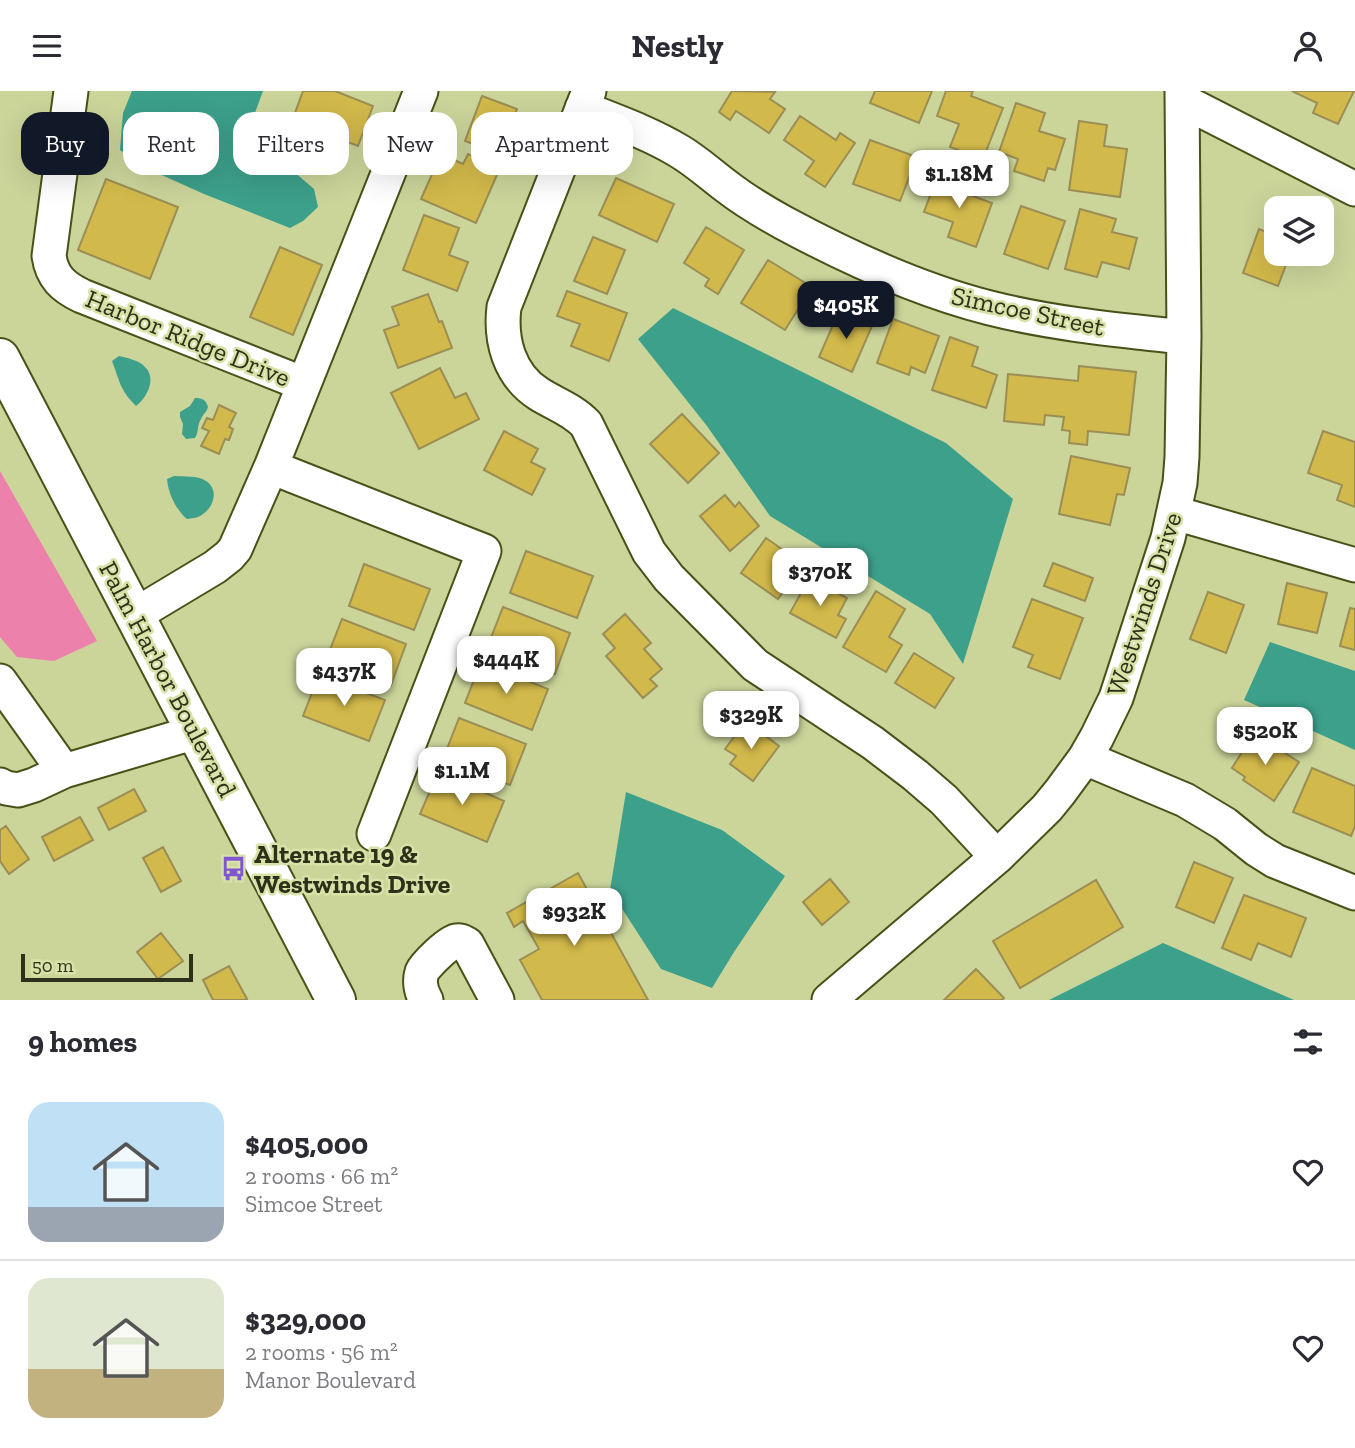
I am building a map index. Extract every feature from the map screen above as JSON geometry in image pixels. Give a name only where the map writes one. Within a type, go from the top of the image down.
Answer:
[{"type":"main road","name":"Palm Harbor Boulevard","points":[[0,358],[335,1000]]},
{"type":"street","name":"Harbor Ridge Drive","points":[[71,91],[49,256],[50,268],[68,289],[82,296],[304,384]]},
{"type":"street","name":"Harbor Ridge Drive","points":[[135,615],[229,556],[235,549],[271,467],[421,91]]},
{"type":"street","points":[[1183,96],[1355,189]]},
{"type":"street","name":"Westwinds Drive","points":[[829,1000],[997,857],[1060,793],[1085,758],[1102,727],[1123,678],[1175,513],[1182,457],[1183,96]]},
{"type":"street","points":[[586,100],[504,307],[502,326],[511,361],[529,387],[578,416],[586,424],[649,552],[669,578],[755,666],[915,775],[944,800],[997,857]]},
{"type":"street","name":"Simcoe Street","points":[[586,100],[628,126],[680,151],[742,198],[781,222],[908,282],[964,301],[1024,316],[1184,337]]},
{"type":"street","points":[[271,467],[484,551],[374,834]]},
{"type":"street","points":[[1175,513],[1355,565]]},
{"type":"street","points":[[0,681],[64,771]]},
{"type":"street","points":[[0,785],[18,790],[64,771],[195,732]]},
{"type":"street","points":[[1085,758],[1185,800],[1225,824],[1275,861],[1355,893]]},
{"type":"street","points":[[426,1000],[422,993],[423,969],[452,942],[459,940],[467,944],[497,1000]]},
{"type":"shaded area","points":[[0,471],[97,641],[54,661],[17,657],[0,637]]},
{"type":"water","points":[[132,91],[263,91],[255,112],[233,112],[233,175],[298,175],[314,189],[318,207],[303,221],[290,228],[162,175],[219,175],[219,112],[123,112]]},
{"type":"water","points":[[123,113],[123,152],[120,150]]},
{"type":"water","points":[[673,308],[946,443],[1013,499],[963,664],[930,614],[770,516],[707,426],[638,339]]},
{"type":"water","points":[[119,356],[140,363],[149,372],[149,388],[136,406],[123,390],[112,361]]},
{"type":"water","points":[[195,398],[204,400],[208,407],[195,438],[186,439],[182,434],[180,412],[190,406]]},
{"type":"water","points":[[174,476],[199,478],[210,484],[214,498],[207,511],[196,518],[187,519],[179,511],[173,501],[167,479]]},
{"type":"water","points":[[1270,642],[1355,671],[1355,750],[1244,700]]},
{"type":"water","points":[[626,792],[722,830],[785,876],[712,988],[661,969],[610,890]]},
{"type":"water","points":[[1163,943],[1294,1000],[1049,1000]]},
{"type":"building","points":[[303,91],[335,91],[373,106],[371,112],[363,112],[363,133],[358,146],[349,143],[349,112],[295,112]]},
{"type":"building","points":[[732,91],[775,92],[770,99],[785,109],[769,133],[736,111],[730,120],[719,112]]},
{"type":"building","points":[[875,91],[932,91],[919,123],[870,103]]},
{"type":"building","points":[[946,91],[973,91],[971,96],[1003,108],[983,159],[950,147],[959,124],[937,116]]},
{"type":"building","points":[[1292,91],[1354,91],[1338,124],[1313,113],[1317,103]]},
{"type":"building","points":[[482,96],[517,109],[516,112],[476,112]]},
{"type":"building","points":[[1016,103],[1045,113],[1039,131],[1065,139],[1055,170],[1048,168],[1044,181],[1014,171],[1018,159],[999,152]]},
{"type":"building","points":[[800,116],[836,140],[840,133],[855,143],[825,187],[805,174],[814,161],[784,140]]},
{"type":"building","points":[[1079,121],[1107,125],[1104,146],[1127,149],[1120,197],[1069,190]]},
{"type":"building","points":[[471,125],[471,143],[465,141]]},
{"type":"building","points":[[870,140],[917,157],[900,201],[853,184]]},
{"type":"building","points":[[468,154],[471,155],[471,175],[497,175],[476,223],[421,199],[432,175],[457,175],[457,161],[463,164]]},
{"type":"building","points":[[937,177],[972,189],[970,195],[992,203],[976,247],[948,237],[953,222],[924,212]]},
{"type":"building","points":[[616,178],[674,204],[657,242],[599,215]]},
{"type":"building","points":[[106,179],[178,207],[150,279],[78,250]]},
{"type":"building","points":[[1021,206],[1065,221],[1048,269],[1004,254]]},
{"type":"building","points":[[1080,209],[1116,219],[1112,232],[1137,238],[1129,269],[1102,262],[1097,277],[1065,269]]},
{"type":"building","points":[[424,215],[459,228],[449,255],[468,262],[457,291],[403,270]]},
{"type":"building","points":[[706,227],[744,250],[718,294],[705,286],[709,279],[684,263]]},
{"type":"building","points":[[1259,229],[1264,231],[1264,266],[1286,266],[1278,286],[1243,273]]},
{"type":"building","points":[[593,237],[625,250],[607,294],[574,281]]},
{"type":"building","points":[[280,247],[322,265],[293,335],[250,317]]},
{"type":"building","points":[[768,260],[812,287],[785,330],[741,303]]},
{"type":"building","points":[[567,291],[627,313],[609,361],[571,346],[580,324],[557,316]]},
{"type":"building","points":[[428,294],[452,348],[398,368],[384,330],[399,325],[392,307]]},
{"type":"building","points":[[839,311],[872,326],[852,372],[819,357]]},
{"type":"building","points":[[893,319],[939,336],[925,373],[911,367],[909,375],[877,363]]},
{"type":"building","points":[[950,337],[978,347],[972,366],[997,375],[986,408],[932,390]]},
{"type":"building","points":[[1079,366],[1136,372],[1129,435],[1088,431],[1087,445],[1069,443],[1070,431],[1062,430],[1064,417],[1045,415],[1044,425],[1004,421],[1008,374],[1078,381]]},
{"type":"building","points":[[440,368],[455,398],[466,393],[479,419],[419,449],[391,393]]},
{"type":"building","points":[[219,405],[236,413],[229,427],[233,429],[229,440],[225,439],[219,454],[201,446],[209,431],[202,428],[207,418],[213,420]]},
{"type":"building","points":[[682,414],[719,453],[688,483],[650,444]]},
{"type":"building","points":[[504,431],[538,449],[531,462],[545,469],[532,495],[484,470]]},
{"type":"building","points":[[1323,431],[1355,442],[1355,507],[1337,500],[1342,485],[1308,473]]},
{"type":"building","points":[[1071,456],[1130,468],[1124,495],[1117,494],[1110,525],[1059,514]]},
{"type":"building","points":[[725,495],[735,507],[739,502],[759,526],[730,551],[700,516]]},
{"type":"building","points":[[766,538],[803,564],[778,599],[741,573]]},
{"type":"building","points":[[526,551],[593,576],[577,618],[510,593]]},
{"type":"building","points":[[1053,563],[1093,578],[1085,601],[1044,586]]},
{"type":"building","points":[[364,564],[430,589],[414,630],[349,606]]},
{"type":"building","points":[[809,578],[847,598],[838,615],[846,619],[836,638],[790,613]]},
{"type":"building","points":[[1287,583],[1327,593],[1317,633],[1278,624]]},
{"type":"building","points":[[876,591],[905,609],[889,637],[902,645],[886,672],[843,647]]},
{"type":"building","points":[[1208,592],[1244,605],[1226,653],[1190,639]]},
{"type":"building","points":[[1032,599],[1083,618],[1060,679],[1028,667],[1033,655],[1013,647]]},
{"type":"building","points":[[503,607],[570,633],[555,674],[487,648]]},
{"type":"building","points":[[1350,608],[1355,609],[1355,650],[1340,646]]},
{"type":"building","points":[[625,614],[651,643],[644,649],[662,669],[650,679],[657,686],[643,698],[606,656],[615,648],[603,634]]},
{"type":"building","points":[[342,619],[406,644],[391,685],[326,660]]},
{"type":"building","points":[[914,653],[954,678],[935,708],[895,683]]},
{"type":"building","points":[[481,662],[548,689],[532,730],[465,703]]},
{"type":"building","points":[[319,675],[385,700],[369,741],[303,716]]},
{"type":"building","points":[[459,718],[526,744],[510,785],[443,759]]},
{"type":"building","points":[[746,721],[779,746],[753,781],[730,764],[736,756],[725,749]]},
{"type":"building","points":[[1254,733],[1299,762],[1274,801],[1243,780],[1245,777],[1232,768]]},
{"type":"building","points":[[1312,768],[1355,786],[1355,826],[1351,836],[1293,812]]},
{"type":"building","points":[[438,772],[504,801],[487,842],[420,814]]},
{"type":"building","points":[[134,789],[146,811],[109,830],[98,808]]},
{"type":"building","points":[[80,817],[93,840],[54,861],[42,837]]},
{"type":"building","points":[[6,826],[29,859],[9,874],[0,861],[0,830]]},
{"type":"building","points":[[163,847],[181,881],[161,892],[143,858]]},
{"type":"building","points":[[1194,862],[1233,878],[1214,923],[1176,907]]},
{"type":"building","points":[[578,873],[648,1000],[542,1000],[520,960],[539,949],[523,921],[514,927],[507,913]]},
{"type":"building","points":[[830,879],[849,902],[822,925],[803,902]]},
{"type":"building","points":[[1096,880],[1123,927],[1020,988],[993,941]]},
{"type":"building","points":[[1244,895],[1306,918],[1291,957],[1258,943],[1251,960],[1222,948]]},
{"type":"building","points":[[161,933],[183,961],[158,979],[137,952]]},
{"type":"building","points":[[229,966],[247,999],[213,1000],[203,980]]},
{"type":"building","points":[[976,969],[1004,998],[1002,1000],[944,1000]]},
{"type":"place","name":"Alternate 19 & Westwinds Drive","points":[[234,869]]}]
